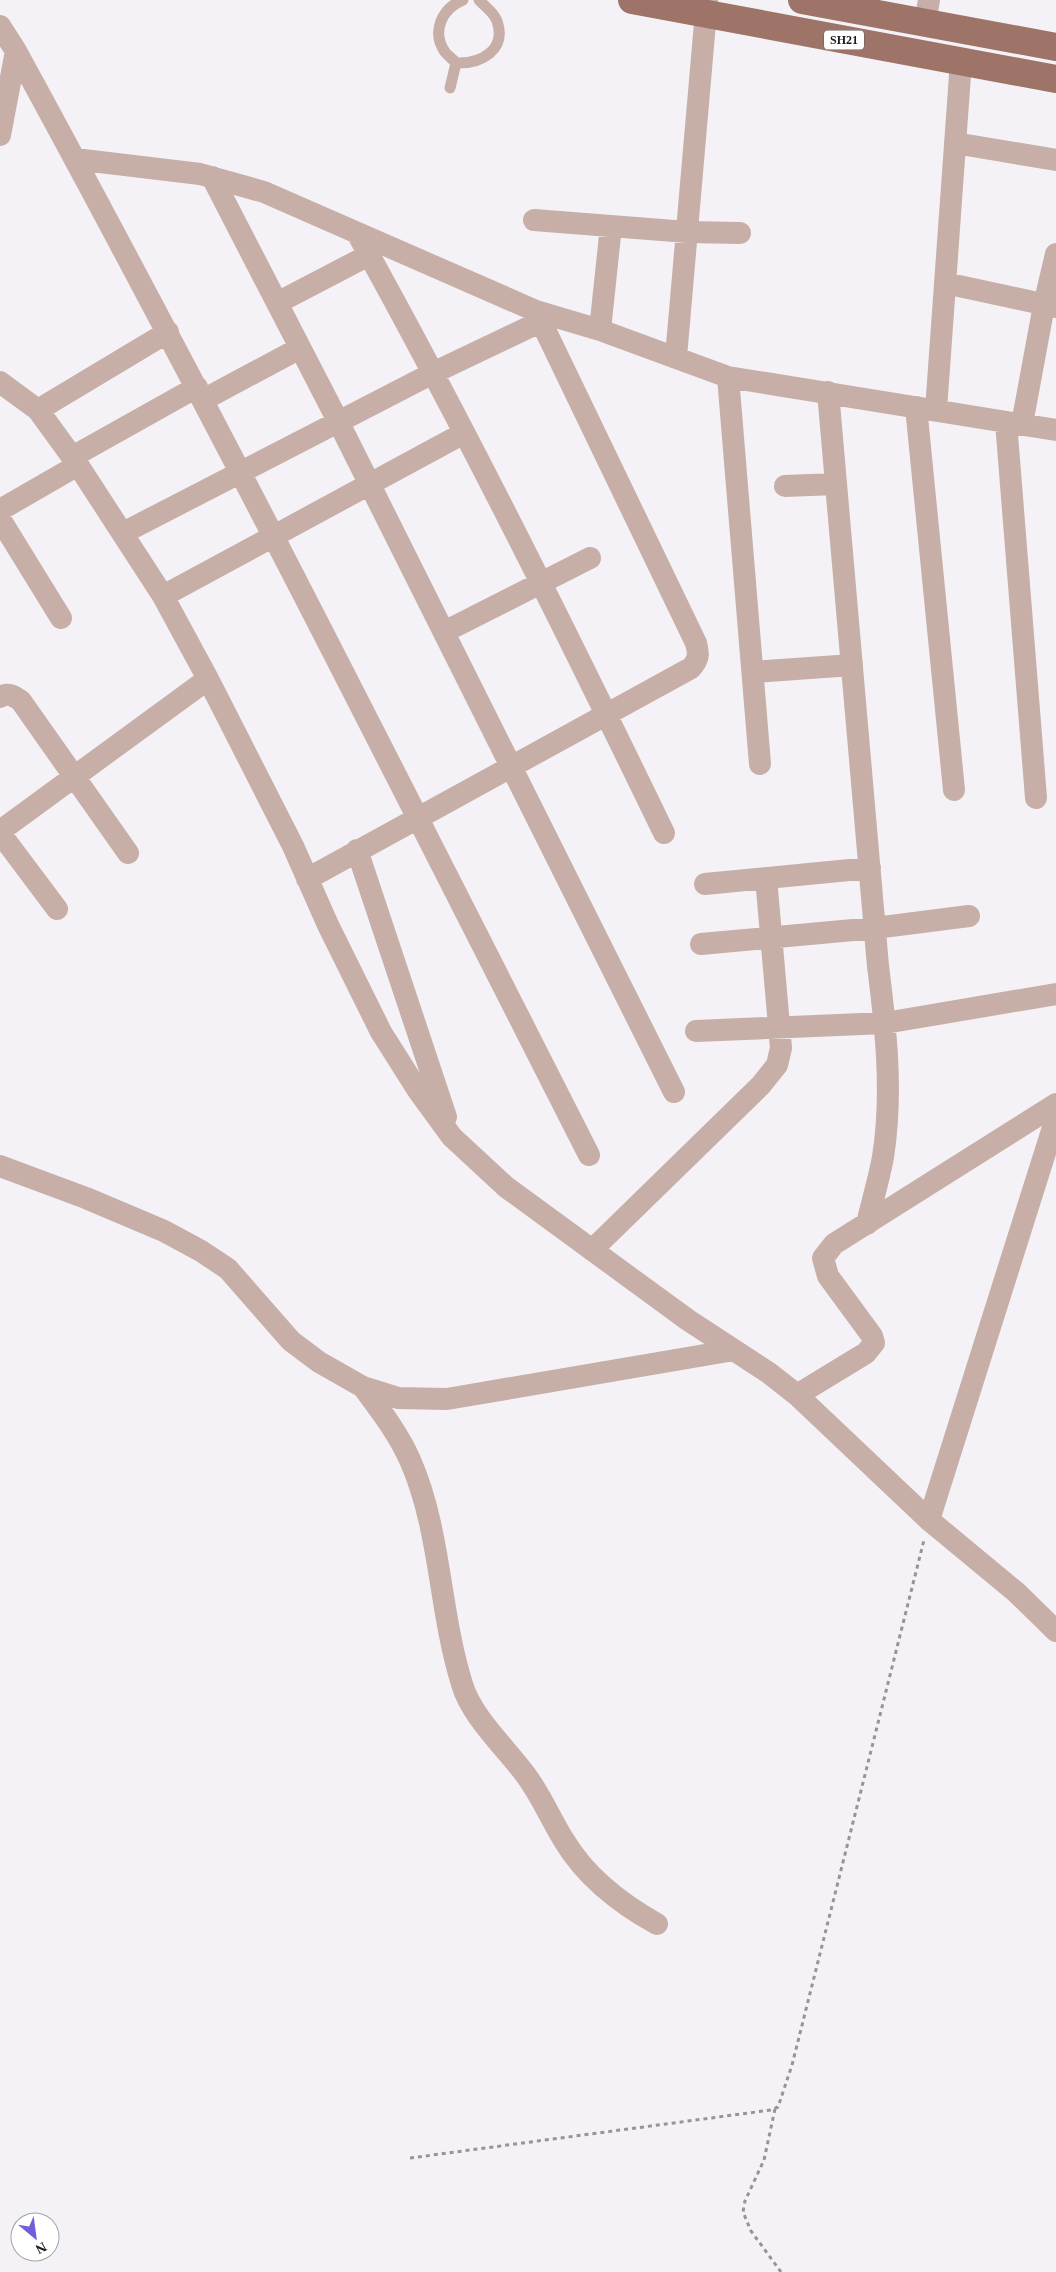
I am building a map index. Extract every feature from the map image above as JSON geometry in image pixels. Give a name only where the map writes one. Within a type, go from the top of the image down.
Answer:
[{"type":"main road","name":"SH21","points":[[632,0],[706,7],[961,61],[1056,79]]},
{"type":"main road","name":"SH21","points":[[809,1],[927,11],[1056,47]]},
{"type":"street","points":[[676,357],[706,7]]},
{"type":"street","points":[[0,26],[16,51],[75,159],[274,534],[589,1154]]},
{"type":"street","points":[[0,134],[16,51]]},
{"type":"street","points":[[954,790],[926,408],[945,283],[961,61]]},
{"type":"street","points":[[955,143],[1056,160]]},
{"type":"street","points":[[75,159],[200,174],[264,192],[539,316],[600,330],[728,377],[1056,430]]},
{"type":"street","points":[[212,177],[339,422],[674,1092]]},
{"type":"street","points":[[534,220],[687,232],[740,233]]},
{"type":"street","points":[[600,330],[611,226]]},
{"type":"street","points":[[357,233],[434,373],[607,715],[664,833]]},
{"type":"street","points":[[1036,798],[1014,423],[1050,306],[1056,254]]},
{"type":"street","points":[[277,303],[369,255]]},
{"type":"street","points":[[945,283],[1050,306]]},
{"type":"street","points":[[123,533],[434,373],[539,316]]},
{"type":"street","points":[[308,879],[417,817],[607,715],[691,668],[696,662],[699,654],[696,643],[539,316]]},
{"type":"street","points":[[38,410],[168,332]]},
{"type":"street","points":[[0,510],[75,461],[200,393],[300,348]]},
{"type":"street","points":[[728,377],[760,764]]},
{"type":"street","points":[[0,382],[38,410],[75,461],[162,596],[208,679],[293,846],[328,925],[382,1032],[417,1089],[452,1137],[506,1187],[688,1320],[769,1373],[797,1395],[929,1520],[1016,1592],[1056,1631]]},
{"type":"street","points":[[828,392],[885,1023],[886,1121],[883,1156],[867,1224]]},
{"type":"street","points":[[162,596],[464,433]]},
{"type":"street","points":[[785,486],[836,484]]},
{"type":"street","points":[[0,519],[61,618]]},
{"type":"street","points":[[444,632],[590,558]]},
{"type":"street","points":[[752,672],[852,665]]},
{"type":"street","points":[[57,909],[0,832],[208,679]]},
{"type":"street","points":[[0,697],[4,694],[13,696],[20,701],[128,853]]},
{"type":"street","points":[[357,850],[452,1137]]},
{"type":"street","points":[[705,884],[870,868]]},
{"type":"street","points":[[592,1250],[761,1085],[777,1065],[781,1048],[766,878]]},
{"type":"street","points":[[701,944],[875,928],[969,916]]},
{"type":"street","points":[[696,1031],[779,1029],[885,1023],[1056,994]]},
{"type":"street","points":[[797,1395],[866,1353],[874,1343],[872,1336],[828,1276],[823,1258],[834,1244],[1056,1104]]},
{"type":"street","points":[[929,1520],[1056,1118]]},
{"type":"street","points":[[0,1166],[95,1202],[164,1231],[201,1251],[228,1269],[290,1341],[319,1362],[363,1386],[398,1398],[447,1399],[734,1350]]},
{"type":"street","points":[[363,1386],[397,1435],[410,1461],[428,1520],[462,1686],[478,1716],[528,1778],[565,1843],[594,1879],[627,1907],[657,1924]]},
{"type":"lane","points":[[463,0],[447,10],[441,20],[438,31],[440,43],[446,53],[456,63],[470,63],[484,58],[495,48],[499,34],[496,19],[479,0]]},
{"type":"lane","points":[[450,88],[456,63]]},
{"type":"path","points":[[781,2272],[751,2231],[744,2212],[745,2201],[767,2148],[775,2109],[780,2104],[785,2091],[929,1520]]},
{"type":"path","points":[[410,2158],[775,2109]]}]
